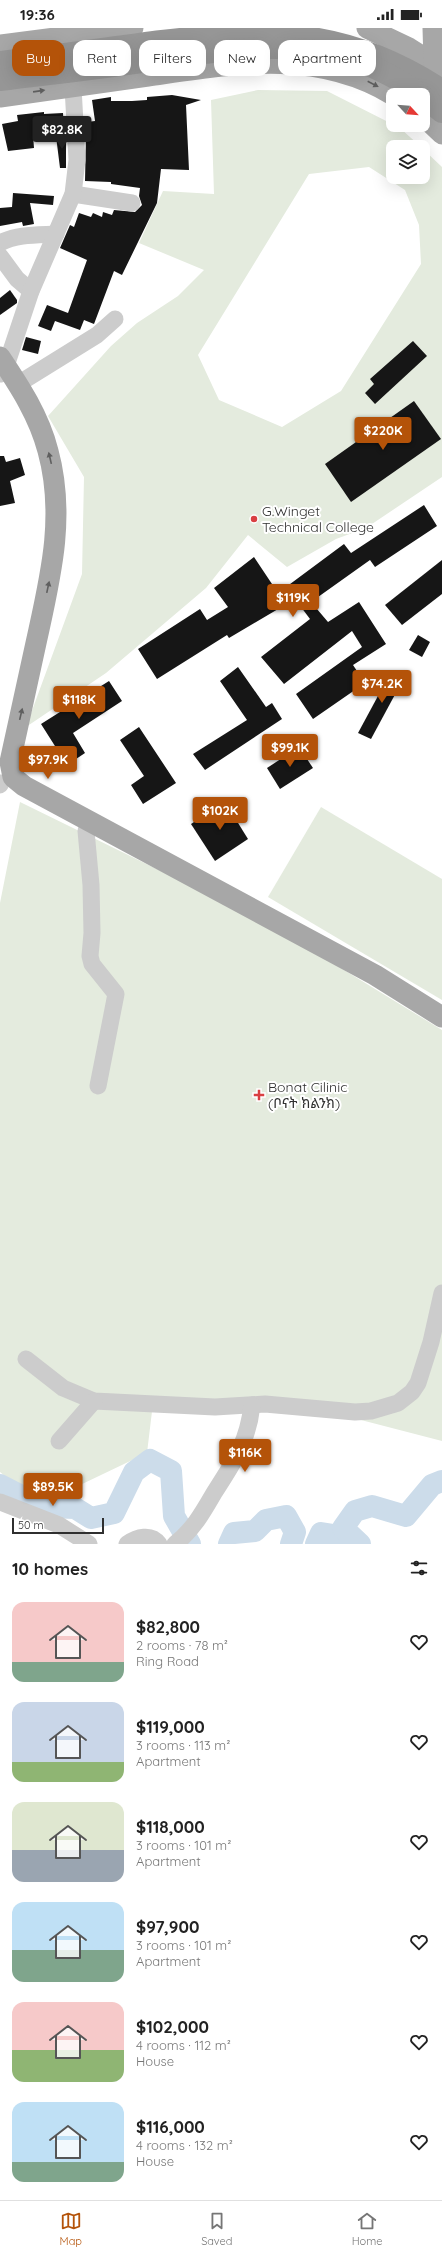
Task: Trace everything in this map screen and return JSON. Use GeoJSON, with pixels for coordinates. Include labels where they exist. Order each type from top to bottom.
{"type":"FeatureCollection","features":[{"type":"Feature","properties":{"kind":"highway"},"geometry":{"type":"LineString","coordinates":[[0,62],[245,31],[295,32],[343,39],[378,51],[413,70],[442,90]]}},
{"type":"Feature","properties":{"kind":"highway"},"geometry":{"type":"LineString","coordinates":[[0,80],[235,49],[290,48],[323,51],[356,61],[394,78],[410,88]]}},
{"type":"Feature","properties":{"kind":"highway"},"geometry":{"type":"LineString","coordinates":[[430,102],[442,112]]}},
{"type":"Feature","properties":{"kind":"main road"},"geometry":{"type":"LineString","coordinates":[[0,45],[38,35],[133,28]]}},
{"type":"Feature","properties":{"kind":"main road"},"geometry":{"type":"LineString","coordinates":[[367,28],[438,66]]}},
{"type":"Feature","properties":{"kind":"main road"},"geometry":{"type":"LineString","coordinates":[[432,28],[438,66]]}},
{"type":"Feature","properties":{"kind":"main road"},"geometry":{"type":"LineString","coordinates":[[0,97],[214,67],[283,62],[345,73],[366,81],[386,91]]}},
{"type":"Feature","properties":{"kind":"main road"},"geometry":{"type":"LineString","coordinates":[[430,123],[442,134]]}},
{"type":"Feature","properties":{"kind":"main road"},"geometry":{"type":"LineString","coordinates":[[0,746],[38,566],[43,515],[40,479],[30,441],[5,373]]}},
{"type":"Feature","properties":{"kind":"main road"},"geometry":{"type":"LineString","coordinates":[[5,373],[38,421],[48,451],[55,489],[57,519],[52,570],[10,762],[13,776],[24,786],[381,978],[442,1018]]}},
{"type":"Feature","properties":{"kind":"main road"},"geometry":{"type":"LineString","coordinates":[[0,783],[13,794],[86,832],[395,1001],[442,1032]]}},
{"type":"Feature","properties":{"kind":"street"},"geometry":{"type":"LineString","coordinates":[[5,373],[31,291],[73,194],[77,160],[73,87]]}},
{"type":"Feature","properties":{"kind":"street"},"geometry":{"type":"LineString","coordinates":[[73,194],[132,203]]}},
{"type":"Feature","properties":{"kind":"street"},"geometry":{"type":"LineString","coordinates":[[0,243],[9,238],[25,235],[56,234]]}},
{"type":"Feature","properties":{"kind":"street"},"geometry":{"type":"LineString","coordinates":[[0,256],[17,279],[31,291]]}},
{"type":"Feature","properties":{"kind":"street"},"geometry":{"type":"LineString","coordinates":[[5,373],[97,334],[115,319]]}},
{"type":"Feature","properties":{"kind":"street"},"geometry":{"type":"LineString","coordinates":[[86,832],[91,885],[92,933],[90,956],[92,964],[116,994],[98,1086]]}},
{"type":"Feature","properties":{"kind":"street"},"geometry":{"type":"LineString","coordinates":[[26,1359],[63,1388],[94,1401],[215,1407],[252,1404],[355,1412],[371,1411],[398,1403],[412,1392],[422,1373],[431,1342],[442,1293]]}},
{"type":"Feature","properties":{"kind":"street"},"geometry":{"type":"LineString","coordinates":[[59,1441],[94,1401]]}},
{"type":"Feature","properties":{"kind":"street"},"geometry":{"type":"LineString","coordinates":[[176,1543],[195,1526],[237,1458],[250,1423],[252,1404]]}},
{"type":"Feature","properties":{"kind":"street"},"geometry":{"type":"LineString","coordinates":[[0,1502],[59,1525],[89,1544]]}},
{"type":"Feature","properties":{"kind":"street"},"geometry":{"type":"LineString","coordinates":[[127,1544],[146,1537],[156,1540],[159,1544]]}},
{"type":"Feature","properties":{"kind":"shaded area"},"geometry":{"type":"Polygon","coordinates":[[[258,90],[327,91],[386,121],[386,132],[404,132],[413,140],[386,140],[386,178],[369,167],[309,174],[198,355],[219,400],[282,427],[341,391],[421,264],[419,225],[405,190],[396,184],[430,184],[430,156],[442,167],[442,477],[366,528],[336,539],[287,567],[248,535],[206,588],[106,673],[26,727],[82,574],[84,477],[48,416],[111,346],[137,323],[178,296],[204,270],[139,243],[163,191],[214,194],[211,100],[258,90]]]}},
{"type":"Feature","properties":{"kind":"shaded area"},"geometry":{"type":"Polygon","coordinates":[[[20,802],[220,900],[331,962],[442,1030],[442,1441],[334,1413],[153,1403],[147,1453],[55,1497],[11,1481],[0,1472],[0,903],[20,802]]]}},
{"type":"Feature","properties":{"kind":"shaded area"},"geometry":{"type":"Polygon","coordinates":[[[321,807],[442,879],[442,1000],[268,897],[321,807]]]}},
{"type":"Feature","properties":{"kind":"building"},"geometry":{"type":"Polygon","coordinates":[[[172,95],[201,100],[186,105],[189,170],[161,169],[157,203],[122,275],[114,271],[94,324],[84,320],[80,330],[55,321],[51,331],[38,326],[47,305],[68,313],[87,260],[60,248],[70,225],[74,227],[79,213],[91,217],[93,213],[102,217],[103,212],[112,215],[114,210],[135,212],[142,205],[139,196],[140,188],[111,184],[111,182],[85,181],[86,135],[89,135],[87,122],[95,121],[92,100],[111,97],[111,101],[132,101],[147,100],[147,97],[172,95]]]}},
{"type":"Feature","properties":{"kind":"building"},"geometry":{"type":"Polygon","coordinates":[[[44,112],[44,114],[63,113],[64,130],[33,135],[34,148],[8,151],[2,124],[18,121],[17,115],[44,112]]]}},
{"type":"Feature","properties":{"kind":"building"},"geometry":{"type":"Polygon","coordinates":[[[66,135],[66,168],[60,168],[56,136],[66,135]]]}},
{"type":"Feature","properties":{"kind":"building"},"geometry":{"type":"Polygon","coordinates":[[[13,193],[54,196],[53,205],[30,203],[34,224],[23,226],[22,222],[0,226],[0,208],[12,207],[13,193]]]}},
{"type":"Feature","properties":{"kind":"building"},"geometry":{"type":"Polygon","coordinates":[[[10,290],[17,300],[17,303],[0,315],[0,298],[10,290]]]}},
{"type":"Feature","properties":{"kind":"building"},"geometry":{"type":"Polygon","coordinates":[[[26,337],[41,341],[38,354],[22,350],[26,337]]]}},
{"type":"Feature","properties":{"kind":"building"},"geometry":{"type":"Polygon","coordinates":[[[413,341],[427,356],[375,404],[365,393],[374,384],[370,379],[413,341]]]}},
{"type":"Feature","properties":{"kind":"building"},"geometry":{"type":"Polygon","coordinates":[[[414,401],[441,439],[351,502],[325,464],[414,401]]]}},
{"type":"Feature","properties":{"kind":"building"},"geometry":{"type":"Polygon","coordinates":[[[0,456],[4,456],[6,462],[20,458],[25,475],[10,481],[15,503],[0,506],[0,456]]]}},
{"type":"Feature","properties":{"kind":"building"},"geometry":{"type":"Polygon","coordinates":[[[424,505],[437,526],[375,567],[370,560],[311,602],[328,622],[359,602],[386,644],[353,665],[365,683],[313,719],[296,694],[362,647],[352,631],[284,684],[261,657],[310,619],[295,599],[229,638],[227,635],[157,679],[138,649],[200,609],[207,620],[228,607],[214,588],[254,557],[278,593],[344,544],[351,553],[424,505]]]}},
{"type":"Feature","properties":{"kind":"building"},"geometry":{"type":"Polygon","coordinates":[[[442,560],[442,594],[402,625],[385,605],[442,560]]]}},
{"type":"Feature","properties":{"kind":"building"},"geometry":{"type":"Polygon","coordinates":[[[418,635],[430,642],[422,657],[409,650],[418,635]]]}},
{"type":"Feature","properties":{"kind":"building"},"geometry":{"type":"Polygon","coordinates":[[[238,667],[266,707],[272,703],[282,719],[205,770],[193,754],[247,720],[220,681],[238,667]]]}},
{"type":"Feature","properties":{"kind":"building"},"geometry":{"type":"Polygon","coordinates":[[[392,670],[405,676],[371,739],[358,733],[392,670]]]}},
{"type":"Feature","properties":{"kind":"building"},"geometry":{"type":"Polygon","coordinates":[[[109,681],[122,701],[73,733],[85,753],[67,765],[41,724],[109,681]]]}},
{"type":"Feature","properties":{"kind":"building"},"geometry":{"type":"Polygon","coordinates":[[[139,727],[176,783],[143,804],[131,785],[144,776],[120,740],[139,727]]]}},
{"type":"Feature","properties":{"kind":"building"},"geometry":{"type":"Polygon","coordinates":[[[299,747],[313,768],[280,789],[267,768],[299,747]]]}},
{"type":"Feature","properties":{"kind":"building"},"geometry":{"type":"Polygon","coordinates":[[[225,802],[248,839],[215,861],[191,824],[225,802]]]}},
{"type":"Feature","properties":{"kind":"waterway"},"geometry":{"type":"LineString","coordinates":[[0,1485],[37,1504],[49,1507],[75,1508],[91,1518],[114,1513],[134,1472],[150,1460],[171,1471],[174,1516],[190,1544]]}},
{"type":"Feature","properties":{"kind":"waterway"},"geometry":{"type":"LineString","coordinates":[[360,1544],[343,1528],[355,1511],[372,1506],[406,1516],[432,1485],[442,1481]]}},
{"type":"Feature","properties":{"kind":"waterway"},"geometry":{"type":"LineString","coordinates":[[229,1544],[234,1533],[255,1531],[266,1520],[286,1516],[295,1532],[291,1544]]}},
{"type":"Feature","properties":{"kind":"waterway"},"geometry":{"type":"LineString","coordinates":[[316,1544],[321,1533],[340,1536],[343,1544]]}},
{"type":"Feature","properties":{"kind":"place","name":"G.Winget Technical College"},"geometry":{"type":"Point","coordinates":[254,519]}},
{"type":"Feature","properties":{"kind":"place","name":"Bonat Cilinic (ቦናት ክልንክ)"},"geometry":{"type":"Point","coordinates":[259,1095]}}]}
